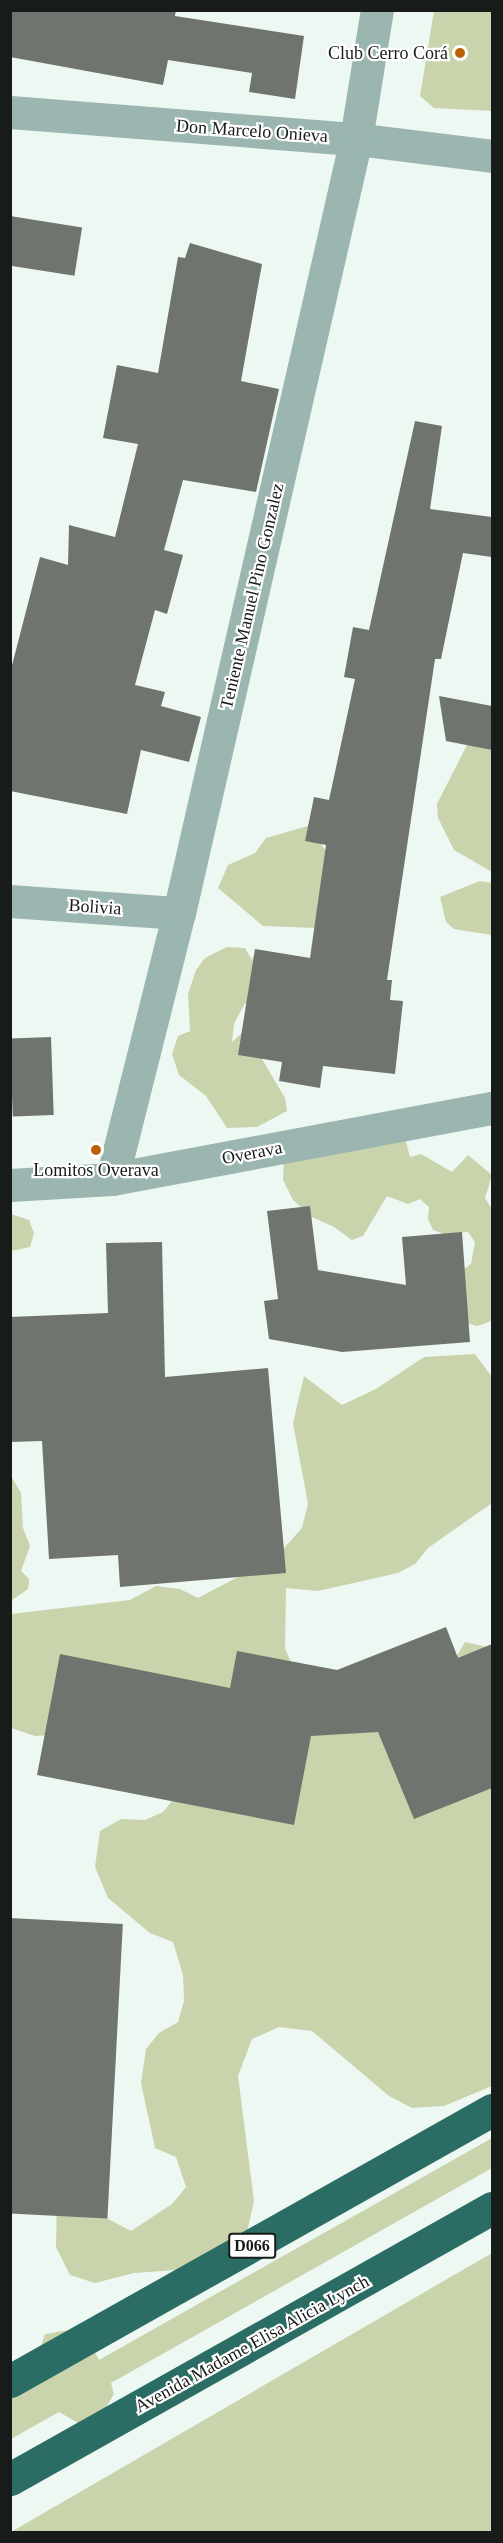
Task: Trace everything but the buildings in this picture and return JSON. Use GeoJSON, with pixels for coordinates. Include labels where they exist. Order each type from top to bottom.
{"type":"FeatureCollection","features":[{"type":"Feature","properties":{"kind":"highway","name":"D066"},"geometry":{"type":"LineString","coordinates":[[10,2381],[492,2110]]}},
{"type":"Feature","properties":{"kind":"highway","name":"Avenida Madame Elisa Alicia Lynch"},"geometry":{"type":"LineString","coordinates":[[10,2479],[492,2208]]}},
{"type":"Feature","properties":{"kind":"street","name":"Teniente Manuel Pino Gonzalez"},"geometry":{"type":"LineString","coordinates":[[112,1179],[179,913],[356,139],[377,10]]}},
{"type":"Feature","properties":{"kind":"street","name":"Don Marcelo Onieva"},"geometry":{"type":"LineString","coordinates":[[10,112],[356,139],[492,156]]}},
{"type":"Feature","properties":{"kind":"street","name":"Bolivia"},"geometry":{"type":"LineString","coordinates":[[10,901],[179,913]]}},
{"type":"Feature","properties":{"kind":"street","name":"Overava"},"geometry":{"type":"LineString","coordinates":[[10,1185],[112,1179],[492,1108]]}},
{"type":"Feature","properties":{"kind":"green space","name":"Club Cerro Corá"},"geometry":{"type":"Polygon","coordinates":[[[434,11],[492,11],[492,111],[434,108],[420,96],[434,11]]]}},
{"type":"Feature","properties":{"kind":"green space"},"geometry":{"type":"Polygon","coordinates":[[[492,733],[492,872],[454,850],[438,818],[437,804],[471,737],[492,733]]]}},
{"type":"Feature","properties":{"kind":"green space"},"geometry":{"type":"Polygon","coordinates":[[[308,826],[346,879],[315,928],[263,926],[218,888],[228,865],[255,853],[266,838],[308,826]]]}},
{"type":"Feature","properties":{"kind":"green space"},"geometry":{"type":"Polygon","coordinates":[[[480,881],[492,883],[492,935],[454,929],[446,922],[440,897],[480,881]]]}},
{"type":"Feature","properties":{"kind":"green space"},"geometry":{"type":"Polygon","coordinates":[[[227,947],[245,948],[252,960],[254,955],[259,992],[244,1005],[234,1024],[232,1042],[242,1033],[262,1059],[285,1098],[287,1111],[257,1127],[227,1128],[206,1096],[179,1075],[172,1054],[178,1036],[190,1031],[188,994],[196,970],[205,958],[227,947]]]}},
{"type":"Feature","properties":{"kind":"green space"},"geometry":{"type":"Polygon","coordinates":[[[328,1122],[404,1134],[410,1157],[421,1154],[452,1172],[468,1155],[492,1175],[485,1198],[492,1209],[492,1319],[489,1322],[477,1326],[466,1323],[460,1272],[471,1264],[475,1242],[468,1232],[444,1234],[433,1230],[428,1219],[429,1207],[420,1199],[408,1204],[387,1196],[363,1236],[352,1240],[334,1227],[312,1217],[293,1200],[283,1180],[284,1156],[305,1128],[328,1122]]]}},
{"type":"Feature","properties":{"kind":"green space"},"geometry":{"type":"Polygon","coordinates":[[[11,1214],[29,1220],[34,1233],[30,1247],[11,1251],[11,1214]]]}},
{"type":"Feature","properties":{"kind":"green space"},"geometry":{"type":"Polygon","coordinates":[[[475,1354],[492,1377],[492,1503],[428,1548],[415,1564],[398,1573],[318,1591],[286,1588],[285,1648],[310,1708],[449,1669],[465,1642],[492,1648],[492,2086],[444,2106],[412,2108],[389,2096],[312,2031],[279,2027],[252,2039],[238,2076],[254,2201],[247,2232],[177,2270],[134,2273],[95,2283],[70,2275],[56,2247],[57,2192],[131,2231],[172,2204],[186,2187],[176,2157],[155,2148],[141,2083],[146,2049],[159,2033],[178,2022],[184,2001],[183,1975],[173,1942],[150,1933],[108,1898],[95,1867],[100,1831],[121,1819],[145,1820],[163,1812],[181,1790],[67,1734],[35,1736],[11,1728],[11,1614],[130,1600],[156,1586],[180,1589],[198,1598],[276,1557],[302,1528],[308,1504],[293,1423],[304,1376],[342,1405],[376,1389],[424,1357],[475,1354]]]}},
{"type":"Feature","properties":{"kind":"green space"},"geometry":{"type":"Polygon","coordinates":[[[11,1476],[21,1493],[23,1528],[30,1546],[21,1571],[29,1579],[28,1589],[12,1600],[11,1476]]]}},
{"type":"Feature","properties":{"kind":"green space"},"geometry":{"type":"Polygon","coordinates":[[[492,2138],[492,2168],[111,2383],[114,2394],[101,2416],[80,2424],[59,2412],[11,2439],[11,2364],[38,2355],[45,2334],[69,2330],[90,2343],[99,2360],[492,2138]]]}},
{"type":"Feature","properties":{"kind":"green space"},"geometry":{"type":"Polygon","coordinates":[[[492,2253],[492,2532],[11,2532],[492,2253]]]}},
{"type":"Feature","properties":{"kind":"place","name":"Club Cerro Corá"},"geometry":{"type":"Point","coordinates":[460,53]}},
{"type":"Feature","properties":{"kind":"place","name":"Lomitos Overava"},"geometry":{"type":"Point","coordinates":[96,1150]}}]}
